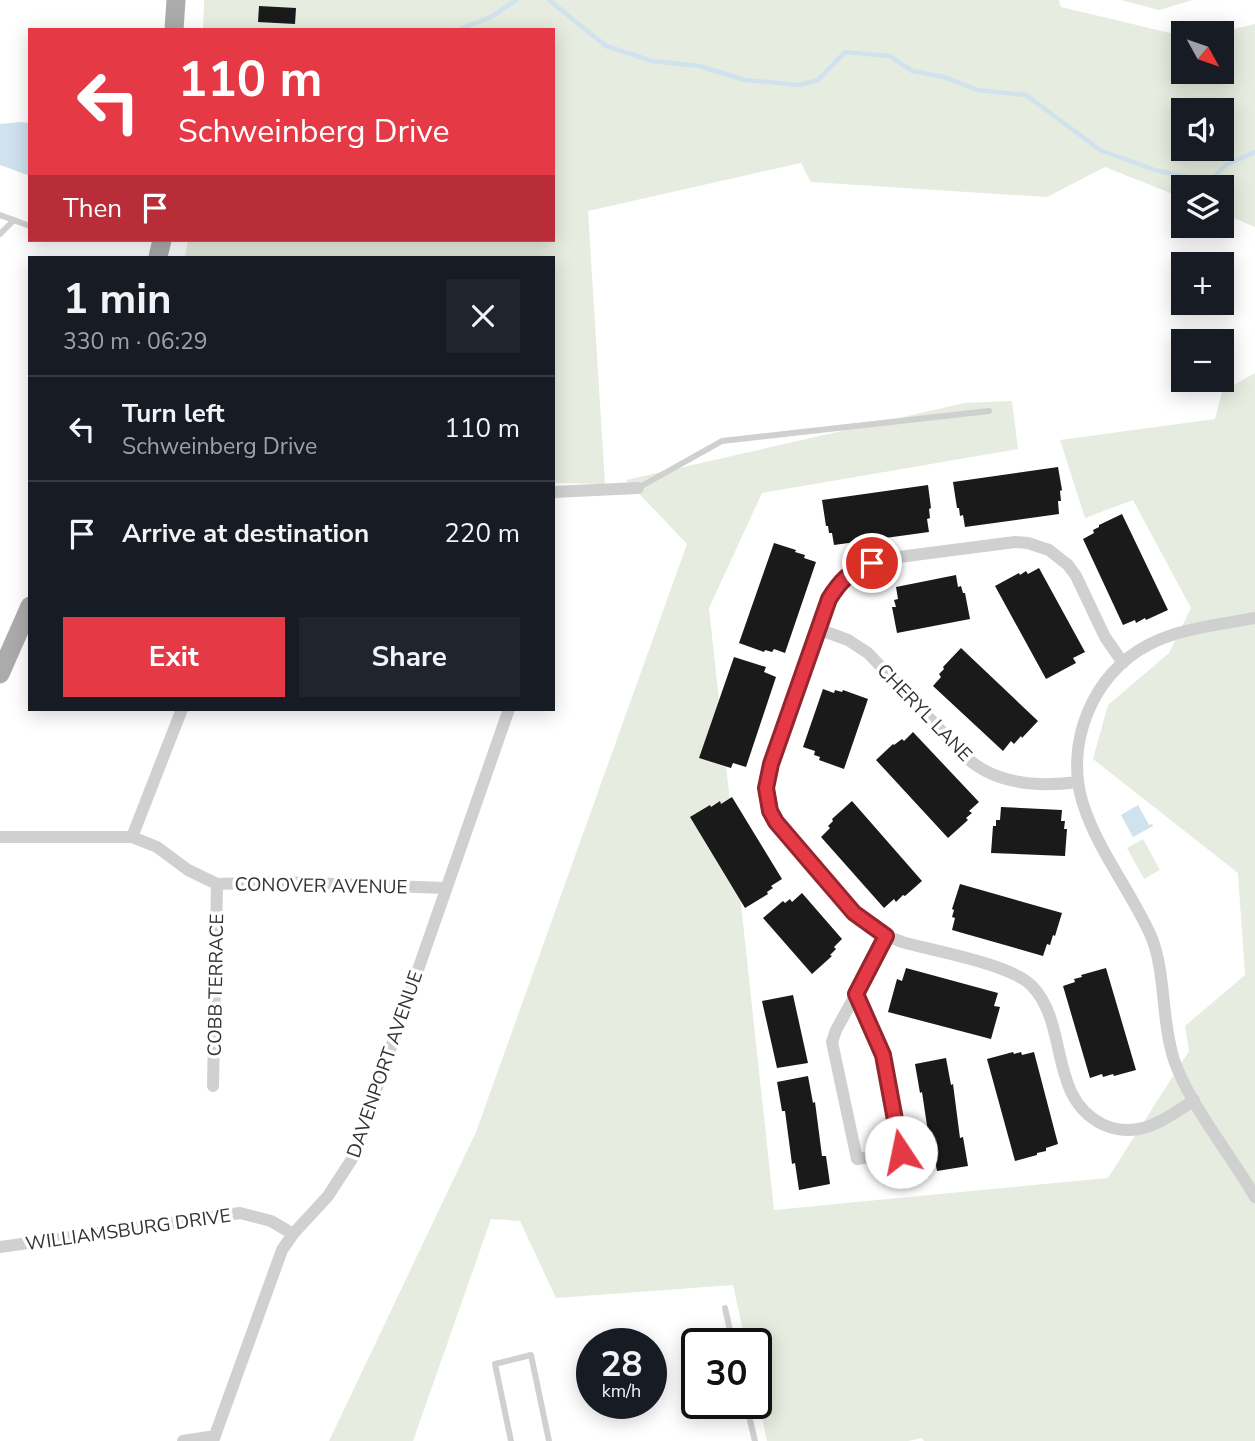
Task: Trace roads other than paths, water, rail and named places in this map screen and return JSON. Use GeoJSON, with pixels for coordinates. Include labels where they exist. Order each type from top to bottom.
{"type":"FeatureCollection","features":[{"type":"Feature","properties":{"kind":"main road"},"geometry":{"type":"LineString","coordinates":[[174,28],[176,0]]}},
{"type":"Feature","properties":{"kind":"main road"},"geometry":{"type":"LineString","coordinates":[[0,674],[28,611]]}},
{"type":"Feature","properties":{"kind":"street"},"geometry":{"type":"LineString","coordinates":[[555,492],[638,488]]}},
{"type":"Feature","properties":{"kind":"street"},"geometry":{"type":"LineString","coordinates":[[1123,663],[1105,637],[1076,576],[1068,565],[1049,550],[1015,542],[891,558],[862,566],[844,578],[829,599],[767,777],[767,800],[770,811],[784,834],[865,923],[886,936],[1006,970],[1026,980],[1041,997],[1047,1009],[1069,1088],[1075,1100],[1093,1120],[1133,1131],[1152,1126],[1194,1100]]}},
{"type":"Feature","properties":{"kind":"street"},"geometry":{"type":"LineString","coordinates":[[1255,618],[1164,638],[1146,646],[1123,663],[1102,686],[1084,720],[1078,748],[1078,782],[1089,820],[1152,938],[1159,968],[1164,1013],[1179,1073],[1255,1197]]}},
{"type":"Feature","properties":{"kind":"street","name":"CHERYL LANE"},"geometry":{"type":"LineString","coordinates":[[818,629],[848,640],[869,653],[968,759],[986,773],[1042,786],[1078,782]]}},
{"type":"Feature","properties":{"kind":"street"},"geometry":{"type":"LineString","coordinates":[[132,837],[181,711]]}},
{"type":"Feature","properties":{"kind":"street","name":"DAVENPORT AVENUE"},"geometry":{"type":"LineString","coordinates":[[214,1439],[275,1267],[293,1234],[328,1196],[352,1159],[444,888],[508,711]]}},
{"type":"Feature","properties":{"kind":"street","name":"CONOVER AVENUE"},"geometry":{"type":"LineString","coordinates":[[0,837],[132,837],[157,846],[195,874],[217,884],[283,882],[444,888]]}},
{"type":"Feature","properties":{"kind":"street","name":"COBB TERRACE"},"geometry":{"type":"LineString","coordinates":[[213,1086],[217,884]]}},
{"type":"Feature","properties":{"kind":"street"},"geometry":{"type":"LineString","coordinates":[[856,994],[883,1055],[901,1152],[857,1158],[832,1042],[836,1030],[886,936]]}},
{"type":"Feature","properties":{"kind":"street","name":"WILLIAMSBURG DRIVE"},"geometry":{"type":"LineString","coordinates":[[0,1247],[240,1213],[271,1221],[293,1234]]}},
{"type":"Feature","properties":{"kind":"street"},"geometry":{"type":"LineString","coordinates":[[183,1441],[214,1439]]}},
{"type":"Feature","properties":{"kind":"lane"},"geometry":{"type":"LineString","coordinates":[[0,215],[28,225]]}},
{"type":"Feature","properties":{"kind":"lane"},"geometry":{"type":"LineString","coordinates":[[0,234],[14,220]]}},
{"type":"Feature","properties":{"kind":"lane"},"geometry":{"type":"LineString","coordinates":[[638,488],[722,441],[989,411]]}},
{"type":"Feature","properties":{"kind":"lane"},"geometry":{"type":"LineString","coordinates":[[725,1308],[729,1328]]}},
{"type":"Feature","properties":{"kind":"lane"},"geometry":{"type":"LineString","coordinates":[[511,1441],[495,1364],[531,1355],[549,1441]]}},
{"type":"Feature","properties":{"kind":"lane"},"geometry":{"type":"LineString","coordinates":[[750,1419],[755,1441]]}},
{"type":"Feature","properties":{"kind":"water"},"geometry":{"type":"Polygon","coordinates":[[[28,123],[28,175],[0,165],[0,124],[28,123]]]}},
{"type":"Feature","properties":{"kind":"water"},"geometry":{"type":"Polygon","coordinates":[[[1138,805],[1149,825],[1153,826],[1133,837],[1121,815],[1138,805]]]}},
{"type":"Feature","properties":{"kind":"waterway"},"geometry":{"type":"LineString","coordinates":[[463,28],[491,17],[516,0]]}},
{"type":"Feature","properties":{"kind":"waterway"},"geometry":{"type":"LineString","coordinates":[[549,0],[606,46],[652,61],[699,66],[745,80],[799,85],[818,80],[845,52],[890,56],[912,71],[944,77],[978,90],[1026,95],[1100,150],[1155,170],[1188,177],[1213,178],[1226,165],[1255,152]]}}]}
